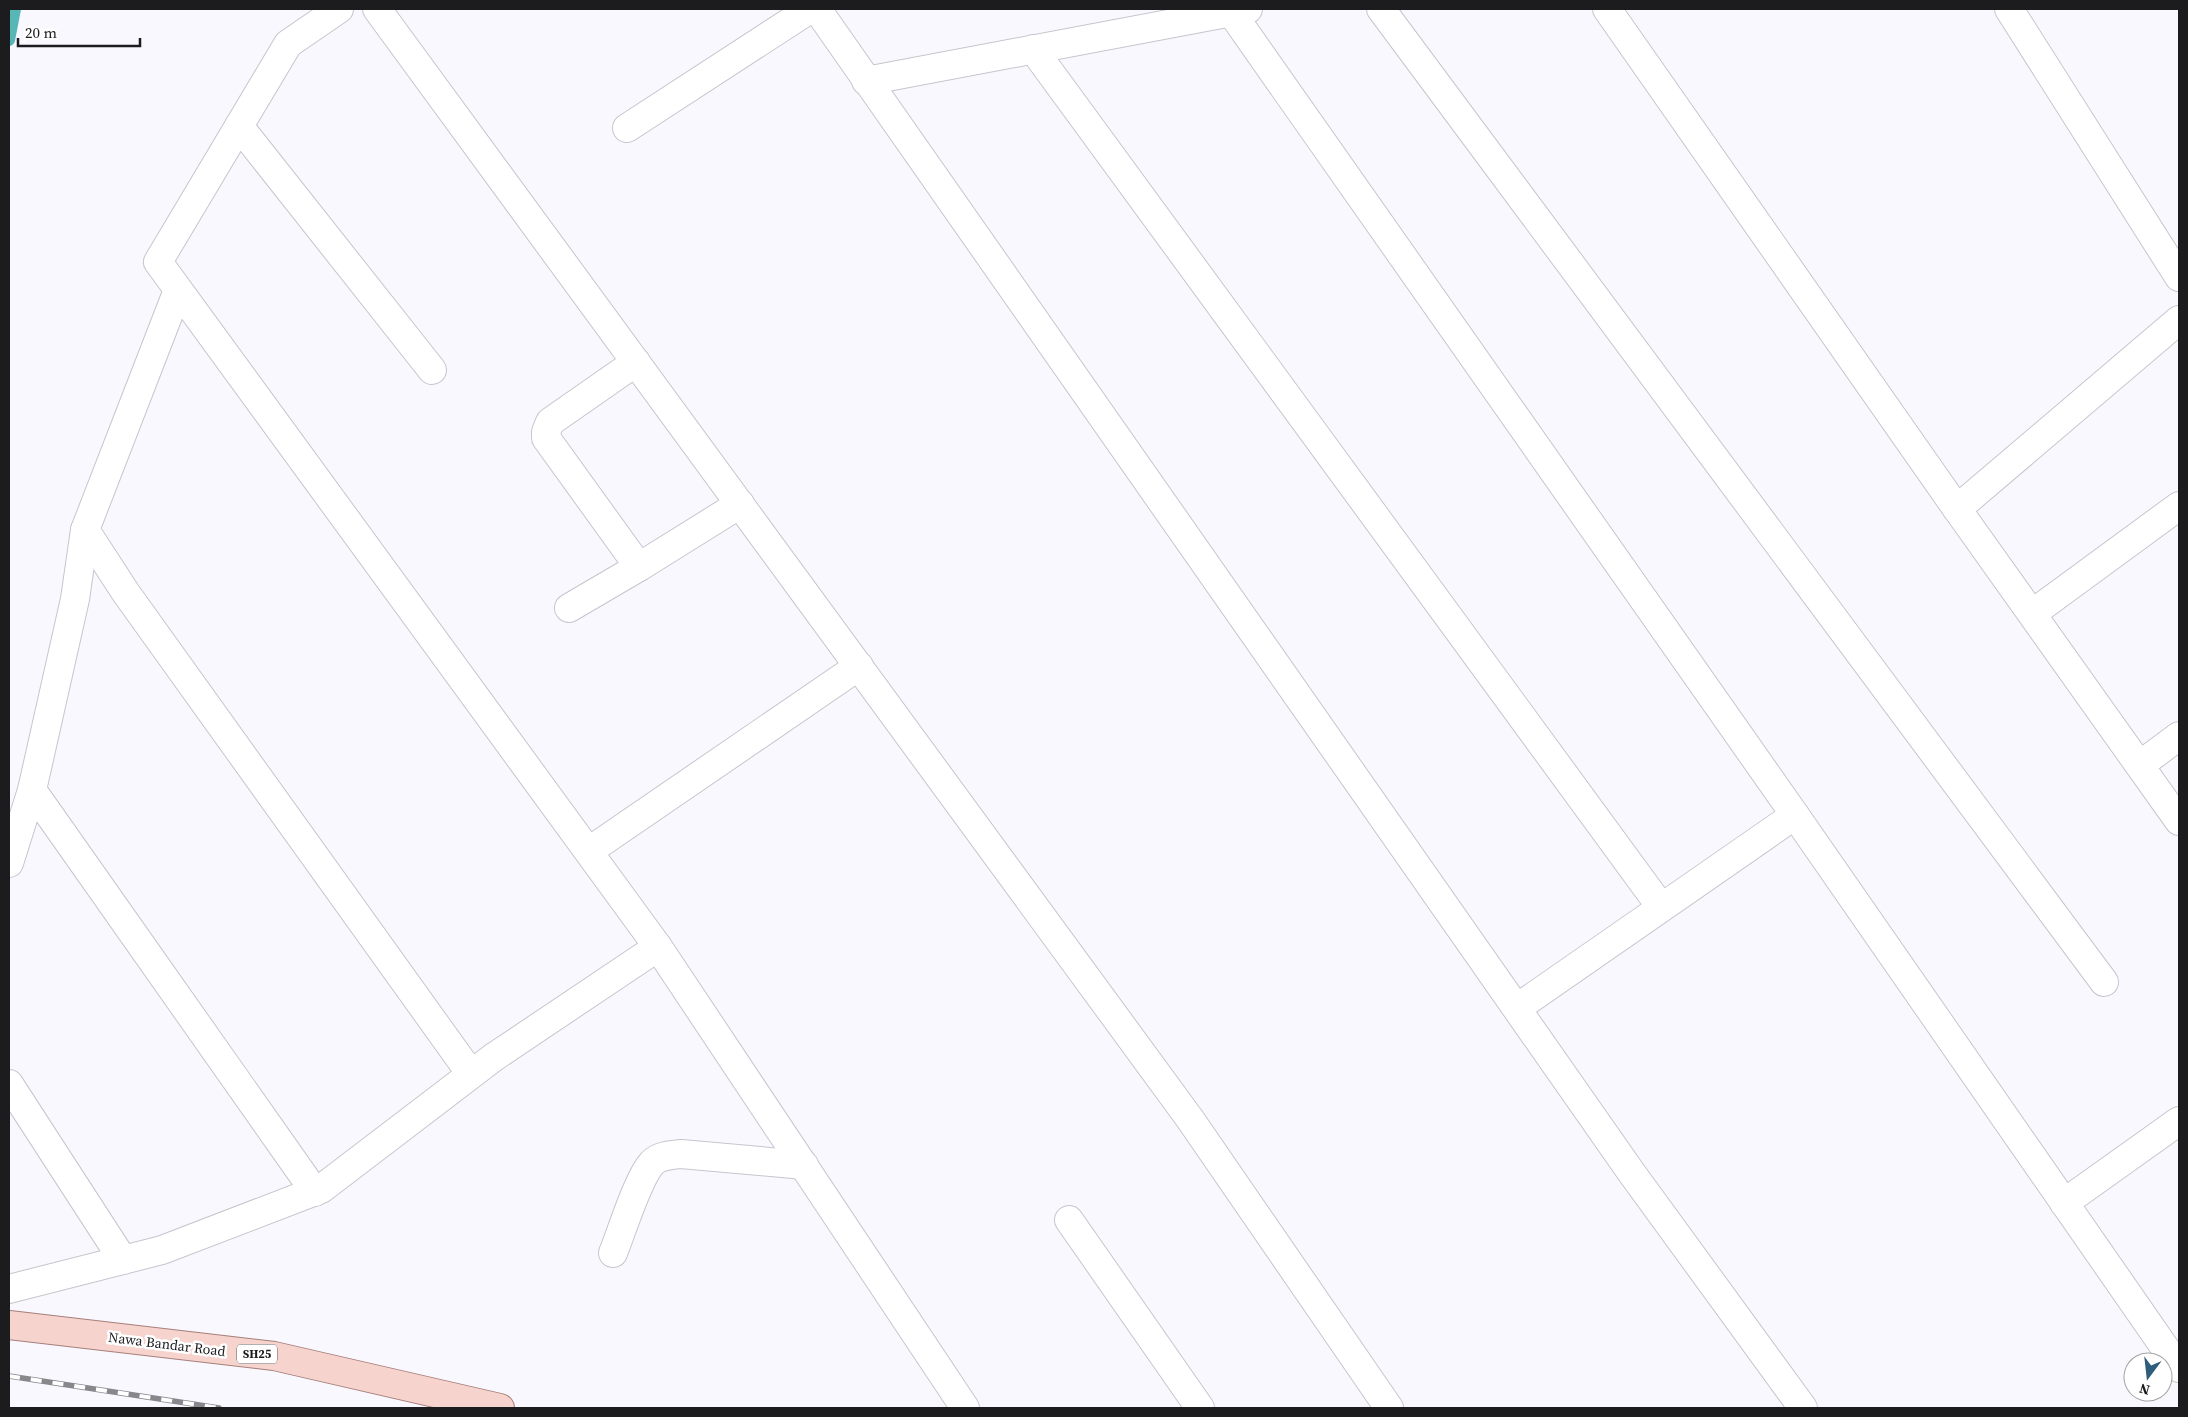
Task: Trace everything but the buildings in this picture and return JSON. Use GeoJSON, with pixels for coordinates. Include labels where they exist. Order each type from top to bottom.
{"type":"FeatureCollection","features":[{"type":"Feature","properties":{"kind":"main road","name":"Nawa Bandar Road"},"geometry":{"type":"LineString","coordinates":[[9,1326],[274,1356],[500,1408]]}},
{"type":"Feature","properties":{"kind":"street"},"geometry":{"type":"LineString","coordinates":[[338,9],[288,44],[158,262],[658,947],[965,1408]]}},
{"type":"Feature","properties":{"kind":"street"},"geometry":{"type":"LineString","coordinates":[[376,9],[1190,1119],[1389,1408]]}},
{"type":"Feature","properties":{"kind":"street"},"geometry":{"type":"LineString","coordinates":[[627,128],[810,9]]}},
{"type":"Feature","properties":{"kind":"street"},"geometry":{"type":"LineString","coordinates":[[817,9],[1637,1180],[1803,1408]]}},
{"type":"Feature","properties":{"kind":"street"},"geometry":{"type":"LineString","coordinates":[[1381,9],[2104,982]]}},
{"type":"Feature","properties":{"kind":"street"},"geometry":{"type":"LineString","coordinates":[[1607,9],[1957,509],[2033,613],[2179,821]]}},
{"type":"Feature","properties":{"kind":"street"},"geometry":{"type":"LineString","coordinates":[[2009,9],[2179,277]]}},
{"type":"Feature","properties":{"kind":"street"},"geometry":{"type":"LineString","coordinates":[[866,81],[1226,11],[1794,815],[2179,1368]]}},
{"type":"Feature","properties":{"kind":"street"},"geometry":{"type":"LineString","coordinates":[[1033,49],[1661,907]]}},
{"type":"Feature","properties":{"kind":"street"},"geometry":{"type":"LineString","coordinates":[[239,126],[432,370]]}},
{"type":"Feature","properties":{"kind":"street"},"geometry":{"type":"LineString","coordinates":[[9,863],[32,790],[75,599],[85,530],[178,290]]}},
{"type":"Feature","properties":{"kind":"street"},"geometry":{"type":"LineString","coordinates":[[1957,509],[2179,320]]}},
{"type":"Feature","properties":{"kind":"street"},"geometry":{"type":"LineString","coordinates":[[636,362],[550,422],[546,438],[639,567]]}},
{"type":"Feature","properties":{"kind":"street"},"geometry":{"type":"LineString","coordinates":[[569,608],[740,504]]}},
{"type":"Feature","properties":{"kind":"street"},"geometry":{"type":"LineString","coordinates":[[2033,613],[2179,506]]}},
{"type":"Feature","properties":{"kind":"street"},"geometry":{"type":"LineString","coordinates":[[85,530],[126,593],[471,1074]]}},
{"type":"Feature","properties":{"kind":"street"},"geometry":{"type":"LineString","coordinates":[[589,851],[859,666]]}},
{"type":"Feature","properties":{"kind":"street"},"geometry":{"type":"LineString","coordinates":[[2140,765],[2179,736]]}},
{"type":"Feature","properties":{"kind":"street"},"geometry":{"type":"LineString","coordinates":[[32,790],[315,1192]]}},
{"type":"Feature","properties":{"kind":"street"},"geometry":{"type":"LineString","coordinates":[[1517,1008],[1794,815]]}},
{"type":"Feature","properties":{"kind":"street"},"geometry":{"type":"LineString","coordinates":[[9,1289],[162,1250],[315,1192],[494,1057],[658,947]]}},
{"type":"Feature","properties":{"kind":"street"},"geometry":{"type":"LineString","coordinates":[[9,1084],[123,1260]]}},
{"type":"Feature","properties":{"kind":"street"},"geometry":{"type":"LineString","coordinates":[[2064,1204],[2179,1121]]}},
{"type":"Feature","properties":{"kind":"street"},"geometry":{"type":"LineString","coordinates":[[613,1253],[645,1173],[653,1162],[664,1156],[682,1154],[804,1166]]}},
{"type":"Feature","properties":{"kind":"street"},"geometry":{"type":"LineString","coordinates":[[1069,1220],[1200,1408]]}},
{"type":"Feature","properties":{"kind":"waterway"},"geometry":{"type":"LineString","coordinates":[[9,40],[15,9]]}},
{"type":"Feature","properties":{"kind":"railway"},"geometry":{"type":"LineString","coordinates":[[9,1376],[219,1408]]}}]}
